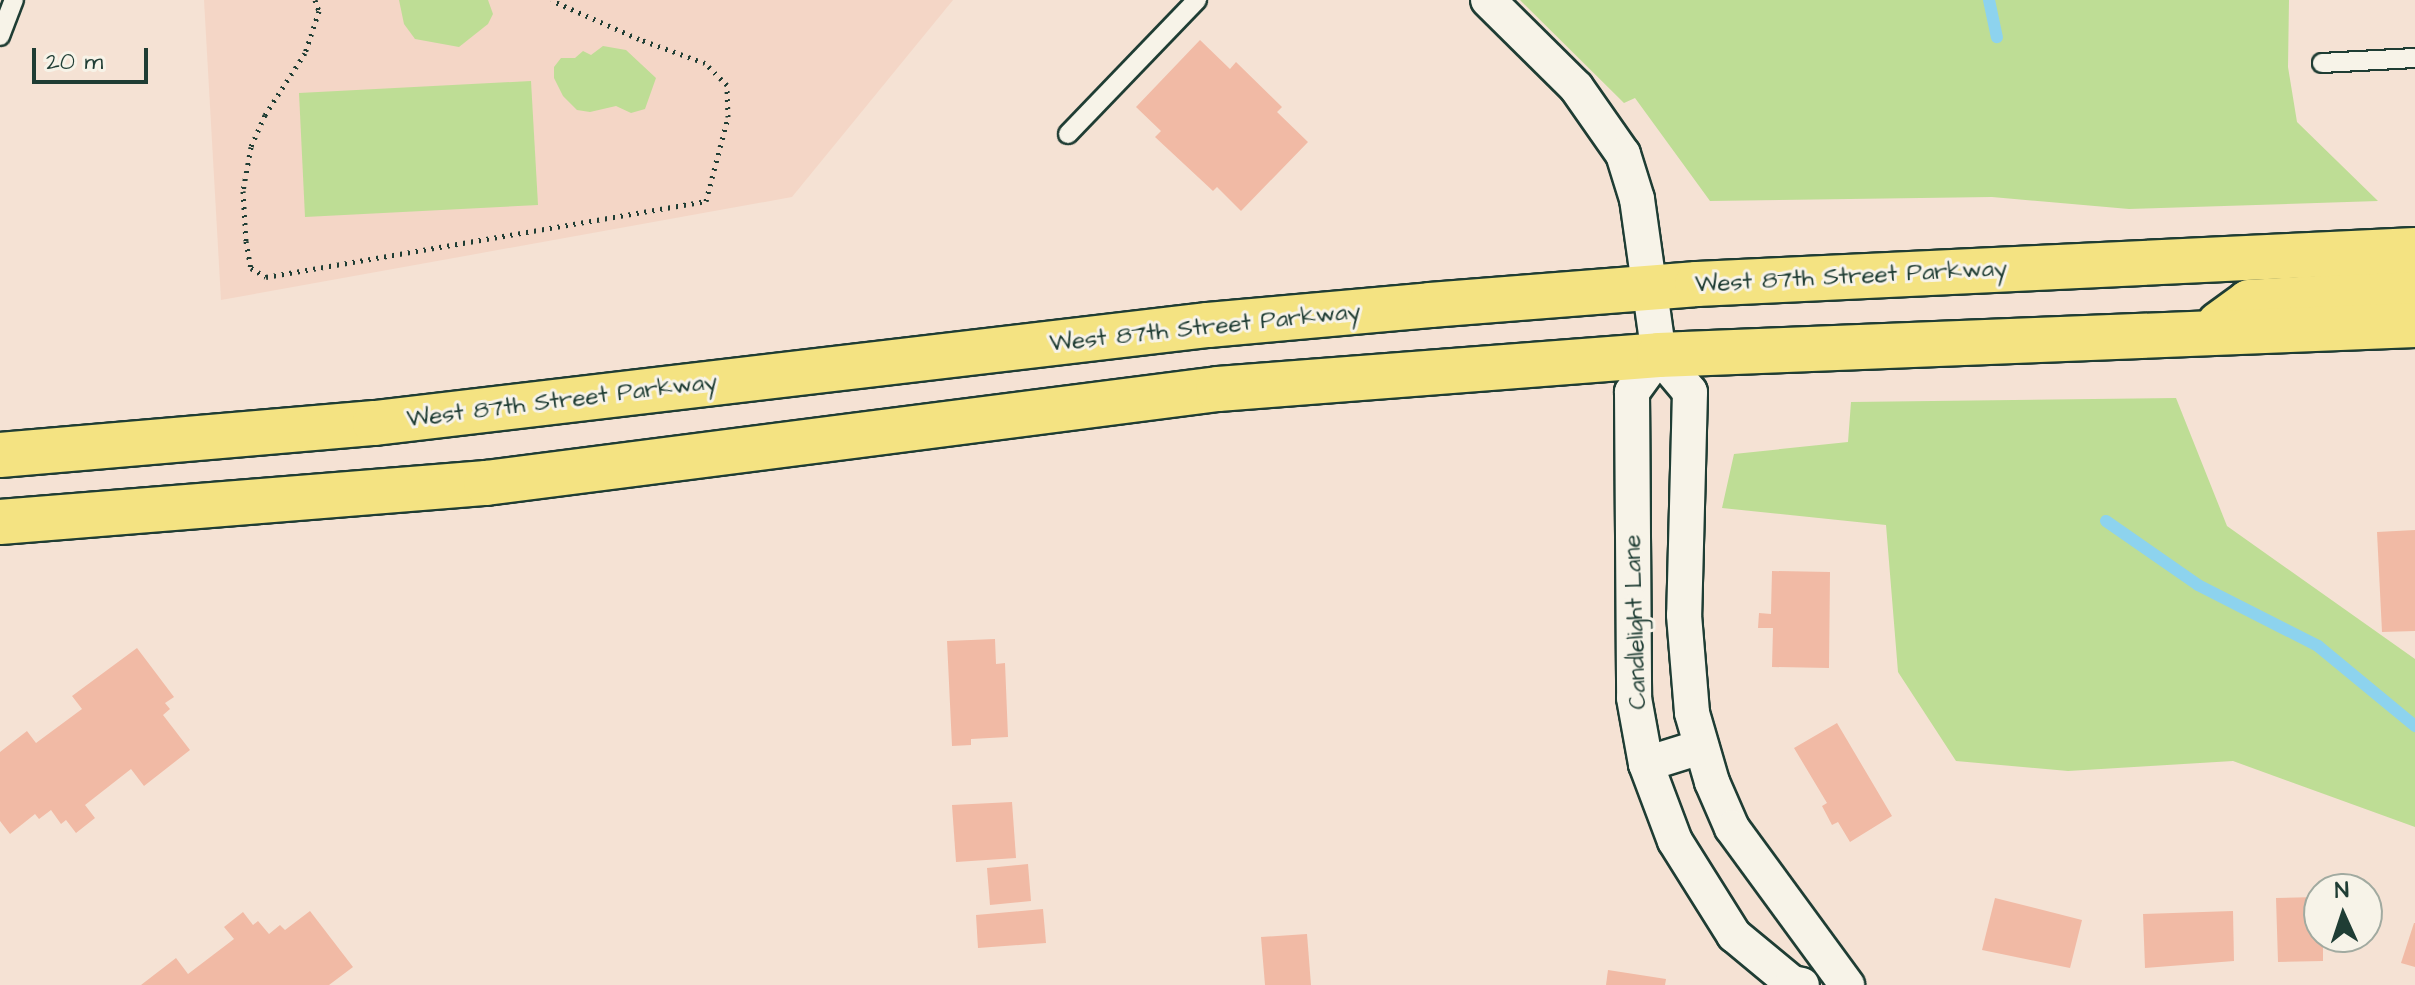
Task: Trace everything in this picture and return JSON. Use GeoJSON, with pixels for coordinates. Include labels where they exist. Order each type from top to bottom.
{"type":"FeatureCollection","features":[{"type":"Feature","properties":{"kind":"main road","name":"West 87th Street Parkway"},"geometry":{"type":"LineString","coordinates":[[0,455],[375,423],[1208,325],[1648,288],[2415,250]]}},
{"type":"Feature","properties":{"kind":"main road"},"geometry":{"type":"LineString","coordinates":[[2207,333],[2249,302],[2415,292]]}},
{"type":"Feature","properties":{"kind":"main road"},"geometry":{"type":"LineString","coordinates":[[0,522],[486,483],[1218,389],[1659,355],[2415,325]]}},
{"type":"Feature","properties":{"kind":"street"},"geometry":{"type":"LineString","coordinates":[[1488,0],[1576,87],[1623,154],[1637,199],[1659,355]]}},
{"type":"Feature","properties":{"kind":"street","name":"Candlelight Lane"},"geometry":{"type":"LineString","coordinates":[[1795,984],[1734,935],[1675,841],[1646,764],[1634,698],[1632,392],[1659,355],[1690,392],[1684,615],[1692,713],[1701,747],[1732,828],[1847,985]]}},
{"type":"Feature","properties":{"kind":"street"},"geometry":{"type":"LineString","coordinates":[[1646,764],[1701,747]]}},
{"type":"Feature","properties":{"kind":"street"},"geometry":{"type":"LineString","coordinates":[[1795,984],[1815,938]]}},
{"type":"Feature","properties":{"kind":"lane"},"geometry":{"type":"LineString","coordinates":[[0,36],[14,0]]}},
{"type":"Feature","properties":{"kind":"lane"},"geometry":{"type":"LineString","coordinates":[[1068,134],[1197,0]]}},
{"type":"Feature","properties":{"kind":"lane"},"geometry":{"type":"LineString","coordinates":[[2322,63],[2415,58]]}},
{"type":"Feature","properties":{"kind":"path"},"geometry":{"type":"LineString","coordinates":[[315,0],[319,11],[305,53],[265,115],[248,162],[243,191],[246,241],[251,268],[266,277],[706,201],[728,117],[727,85],[705,63],[551,0]]}},
{"type":"Feature","properties":{"kind":"shaded area"},"geometry":{"type":"Polygon","coordinates":[[[204,0],[953,0],[792,197],[221,300],[204,0]]]}},
{"type":"Feature","properties":{"kind":"green space"},"geometry":{"type":"Polygon","coordinates":[[[399,0],[488,0],[493,14],[488,24],[459,47],[415,39],[404,24],[399,0]]]}},
{"type":"Feature","properties":{"kind":"green space"},"geometry":{"type":"Polygon","coordinates":[[[1520,0],[2289,0],[2288,67],[2297,122],[2378,201],[2129,209],[1992,197],[1710,201],[1635,98],[1624,103],[1520,0]]]}},
{"type":"Feature","properties":{"kind":"green space"},"geometry":{"type":"Polygon","coordinates":[[[603,46],[626,50],[656,78],[645,109],[631,113],[616,106],[590,112],[577,110],[563,96],[554,78],[554,67],[561,58],[575,58],[583,51],[591,55],[603,46]]]}},
{"type":"Feature","properties":{"kind":"green space"},"geometry":{"type":"Polygon","coordinates":[[[531,81],[538,205],[305,217],[299,93],[531,81]]]}},
{"type":"Feature","properties":{"kind":"green space"},"geometry":{"type":"Polygon","coordinates":[[[2176,398],[2227,526],[2415,659],[2415,827],[2233,761],[2068,771],[1956,761],[1898,672],[1886,525],[1722,508],[1734,454],[1848,442],[1851,402],[2176,398]]]}},
{"type":"Feature","properties":{"kind":"building"},"geometry":{"type":"Polygon","coordinates":[[[1200,40],[1230,69],[1236,62],[1282,107],[1277,112],[1308,142],[1241,211],[1217,187],[1213,191],[1155,137],[1161,131],[1136,107],[1200,40]]]}},
{"type":"Feature","properties":{"kind":"building"},"geometry":{"type":"Polygon","coordinates":[[[2415,530],[2415,631],[2382,632],[2377,532],[2415,530]]]}},
{"type":"Feature","properties":{"kind":"building"},"geometry":{"type":"Polygon","coordinates":[[[1772,571],[1830,572],[1829,668],[1772,667],[1773,628],[1758,628],[1759,613],[1771,614],[1772,571]]]}},
{"type":"Feature","properties":{"kind":"building"},"geometry":{"type":"Polygon","coordinates":[[[995,639],[996,664],[1005,663],[1008,737],[971,739],[971,745],[952,746],[947,641],[995,639]]]}},
{"type":"Feature","properties":{"kind":"building"},"geometry":{"type":"Polygon","coordinates":[[[137,648],[174,697],[165,703],[170,709],[163,715],[190,750],[144,786],[131,769],[85,805],[95,818],[76,833],[66,820],[61,824],[51,810],[39,819],[35,814],[10,834],[0,821],[0,752],[27,731],[36,743],[82,709],[72,696],[137,648]]]}},
{"type":"Feature","properties":{"kind":"building"},"geometry":{"type":"Polygon","coordinates":[[[1837,723],[1892,816],[1850,842],[1838,822],[1832,825],[1822,806],[1827,803],[1794,748],[1837,723]]]}},
{"type":"Feature","properties":{"kind":"building"},"geometry":{"type":"Polygon","coordinates":[[[1012,802],[1016,858],[956,862],[952,805],[1012,802]]]}},
{"type":"Feature","properties":{"kind":"building"},"geometry":{"type":"Polygon","coordinates":[[[1028,864],[1031,901],[990,905],[987,868],[1028,864]]]}},
{"type":"Feature","properties":{"kind":"building"},"geometry":{"type":"Polygon","coordinates":[[[2303,897],[2303,953],[2323,953],[2323,961],[2278,962],[2276,898],[2303,897]]]}},
{"type":"Feature","properties":{"kind":"building"},"geometry":{"type":"Polygon","coordinates":[[[1995,898],[2082,920],[2070,968],[1982,950],[1995,898]]]}},
{"type":"Feature","properties":{"kind":"building"},"geometry":{"type":"Polygon","coordinates":[[[1043,909],[1046,943],[978,948],[976,915],[1043,909]]]}},
{"type":"Feature","properties":{"kind":"building"},"geometry":{"type":"Polygon","coordinates":[[[310,911],[353,967],[329,985],[141,985],[176,958],[188,974],[234,939],[224,927],[243,912],[253,925],[258,921],[269,934],[280,925],[285,930],[310,911]]]}},
{"type":"Feature","properties":{"kind":"building"},"geometry":{"type":"Polygon","coordinates":[[[2233,911],[2234,961],[2145,968],[2143,914],[2233,911]]]}},
{"type":"Feature","properties":{"kind":"building"},"geometry":{"type":"Polygon","coordinates":[[[2415,923],[2415,967],[2401,963],[2415,923]]]}},
{"type":"Feature","properties":{"kind":"building"},"geometry":{"type":"Polygon","coordinates":[[[1307,934],[1311,985],[1265,985],[1261,937],[1307,934]]]}},
{"type":"Feature","properties":{"kind":"building"},"geometry":{"type":"Polygon","coordinates":[[[1608,970],[1666,979],[1665,985],[1606,985],[1608,970]]]}},
{"type":"Feature","properties":{"kind":"waterway"},"geometry":{"type":"LineString","coordinates":[[1989,0],[1997,37]]}},
{"type":"Feature","properties":{"kind":"waterway"},"geometry":{"type":"LineString","coordinates":[[2106,521],[2198,585],[2318,646],[2415,726]]}}]}
